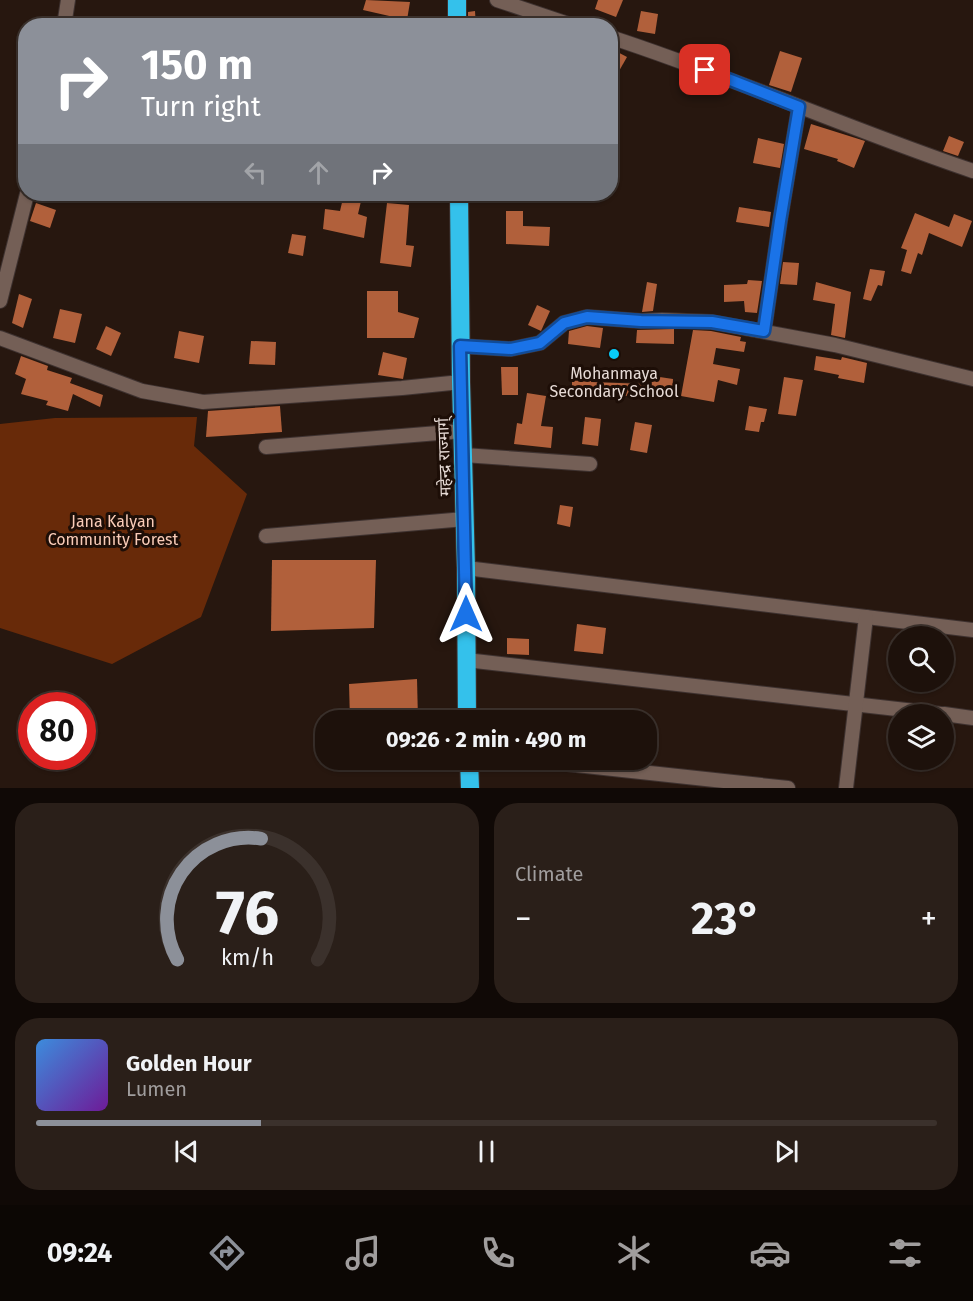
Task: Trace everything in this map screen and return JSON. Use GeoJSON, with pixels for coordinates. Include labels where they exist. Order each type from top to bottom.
{"type":"FeatureCollection","features":[{"type":"Feature","properties":{"kind":"highway"},"geometry":{"type":"LineString","coordinates":[[457,0],[457,18]]}},
{"type":"Feature","properties":{"kind":"highway","name":"महेन्द्र राज्मार्ग्"},"geometry":{"type":"LineString","coordinates":[[459,201],[467,710]]}},
{"type":"Feature","properties":{"kind":"highway"},"geometry":{"type":"LineString","coordinates":[[469,770],[470,788]]}},
{"type":"Feature","properties":{"kind":"street"},"geometry":{"type":"LineString","coordinates":[[65,18],[68,0]]}},
{"type":"Feature","properties":{"kind":"street"},"geometry":{"type":"LineString","coordinates":[[497,0],[550,18]]}},
{"type":"Feature","properties":{"kind":"street"},"geometry":{"type":"LineString","coordinates":[[618,40],[686,62],[903,148],[973,171]]}},
{"type":"Feature","properties":{"kind":"street"},"geometry":{"type":"LineString","coordinates":[[764,331],[799,107]]}},
{"type":"Feature","properties":{"kind":"street"},"geometry":{"type":"LineString","coordinates":[[0,301],[25,201]]}},
{"type":"Feature","properties":{"kind":"street"},"geometry":{"type":"LineString","coordinates":[[460,346],[511,349],[540,343],[564,323],[587,317],[641,321],[712,322],[835,345],[973,379]]}},
{"type":"Feature","properties":{"kind":"street"},"geometry":{"type":"LineString","coordinates":[[0,338],[142,391],[202,402],[461,382]]}},
{"type":"Feature","properties":{"kind":"street"},"geometry":{"type":"LineString","coordinates":[[266,447],[463,431]]}},
{"type":"Feature","properties":{"kind":"street"},"geometry":{"type":"LineString","coordinates":[[464,454],[590,464]]}},
{"type":"Feature","properties":{"kind":"street"},"geometry":{"type":"LineString","coordinates":[[266,536],[465,519]]}},
{"type":"Feature","properties":{"kind":"street"},"geometry":{"type":"LineString","coordinates":[[466,568],[973,630]]}},
{"type":"Feature","properties":{"kind":"street"},"geometry":{"type":"LineString","coordinates":[[846,788],[866,617]]}},
{"type":"Feature","properties":{"kind":"street"},"geometry":{"type":"LineString","coordinates":[[466,660],[888,708]]}},
{"type":"Feature","properties":{"kind":"street"},"geometry":{"type":"LineString","coordinates":[[954,716],[973,718]]}},
{"type":"Feature","properties":{"kind":"street"},"geometry":{"type":"LineString","coordinates":[[622,770],[788,788]]}},
{"type":"Feature","properties":{"kind":"green space","name":"Jana Kalyan Community Forest"},"geometry":{"type":"Polygon","coordinates":[[[197,417],[194,446],[247,494],[201,617],[112,664],[0,628],[0,424],[55,418],[197,417]]]}},
{"type":"Feature","properties":{"kind":"building"},"geometry":{"type":"Polygon","coordinates":[[[366,0],[410,2],[407,18],[363,10],[366,0]]]}},
{"type":"Feature","properties":{"kind":"building"},"geometry":{"type":"Polygon","coordinates":[[[598,0],[623,0],[616,17],[595,9],[598,0]]]}},
{"type":"Feature","properties":{"kind":"building"},"geometry":{"type":"Polygon","coordinates":[[[475,11],[475,18],[468,18],[468,12],[475,11]]]}},
{"type":"Feature","properties":{"kind":"building"},"geometry":{"type":"Polygon","coordinates":[[[641,11],[658,14],[655,34],[637,31],[641,11]]]}},
{"type":"Feature","properties":{"kind":"building"},"geometry":{"type":"Polygon","coordinates":[[[780,51],[802,58],[791,92],[769,85],[780,51]]]}},
{"type":"Feature","properties":{"kind":"building"},"geometry":{"type":"Polygon","coordinates":[[[618,52],[627,57],[618,73],[618,52]]]}},
{"type":"Feature","properties":{"kind":"building"},"geometry":{"type":"Polygon","coordinates":[[[811,124],[865,141],[854,168],[837,161],[838,159],[804,149],[811,124]]]}},
{"type":"Feature","properties":{"kind":"building"},"geometry":{"type":"Polygon","coordinates":[[[949,136],[964,142],[958,156],[943,151],[949,136]]]}},
{"type":"Feature","properties":{"kind":"building"},"geometry":{"type":"Polygon","coordinates":[[[758,138],[784,144],[780,168],[753,163],[758,138]]]}},
{"type":"Feature","properties":{"kind":"building"},"geometry":{"type":"Polygon","coordinates":[[[342,201],[361,201],[358,214],[367,217],[364,238],[323,229],[325,209],[340,211],[342,201]]]}},
{"type":"Feature","properties":{"kind":"building"},"geometry":{"type":"Polygon","coordinates":[[[36,203],[56,210],[50,228],[30,221],[36,203]]]}},
{"type":"Feature","properties":{"kind":"building"},"geometry":{"type":"Polygon","coordinates":[[[387,203],[409,205],[406,245],[414,246],[411,267],[380,263],[387,203]]]}},
{"type":"Feature","properties":{"kind":"building"},"geometry":{"type":"Polygon","coordinates":[[[739,207],[771,212],[769,227],[736,222],[739,207]]]}},
{"type":"Feature","properties":{"kind":"building"},"geometry":{"type":"Polygon","coordinates":[[[506,211],[523,211],[523,226],[550,227],[549,246],[506,244],[506,211]]]}},
{"type":"Feature","properties":{"kind":"building"},"geometry":{"type":"Polygon","coordinates":[[[915,213],[949,227],[954,214],[972,221],[962,247],[929,233],[922,255],[918,253],[911,274],[901,271],[907,250],[901,248],[915,213]]]}},
{"type":"Feature","properties":{"kind":"building"},"geometry":{"type":"Polygon","coordinates":[[[292,234],[306,236],[303,256],[288,253],[292,234]]]}},
{"type":"Feature","properties":{"kind":"building"},"geometry":{"type":"Polygon","coordinates":[[[783,262],[799,263],[797,285],[780,284],[783,262]]]}},
{"type":"Feature","properties":{"kind":"building"},"geometry":{"type":"Polygon","coordinates":[[[870,269],[885,271],[882,286],[878,285],[871,301],[863,299],[870,269]]]}},
{"type":"Feature","properties":{"kind":"building"},"geometry":{"type":"Polygon","coordinates":[[[748,280],[762,281],[757,313],[745,312],[744,301],[724,302],[724,285],[747,284],[748,280]]]}},
{"type":"Feature","properties":{"kind":"building"},"geometry":{"type":"Polygon","coordinates":[[[647,282],[657,284],[653,311],[642,312],[647,282]]]}},
{"type":"Feature","properties":{"kind":"building"},"geometry":{"type":"Polygon","coordinates":[[[816,282],[851,292],[845,338],[831,335],[835,304],[813,300],[816,282]]]}},
{"type":"Feature","properties":{"kind":"building"},"geometry":{"type":"Polygon","coordinates":[[[367,291],[398,291],[398,312],[419,318],[414,338],[367,338],[367,291]]]}},
{"type":"Feature","properties":{"kind":"building"},"geometry":{"type":"Polygon","coordinates":[[[19,294],[32,299],[23,328],[12,323],[19,294]]]}},
{"type":"Feature","properties":{"kind":"building"},"geometry":{"type":"Polygon","coordinates":[[[537,305],[550,311],[541,331],[528,325],[537,305]]]}},
{"type":"Feature","properties":{"kind":"building"},"geometry":{"type":"Polygon","coordinates":[[[60,309],[82,314],[75,343],[53,338],[60,309]]]}},
{"type":"Feature","properties":{"kind":"building"},"geometry":{"type":"Polygon","coordinates":[[[106,326],[121,333],[111,356],[96,349],[106,326]]]}},
{"type":"Feature","properties":{"kind":"building"},"geometry":{"type":"Polygon","coordinates":[[[587,326],[603,328],[600,348],[568,344],[569,331],[587,326]]]}},
{"type":"Feature","properties":{"kind":"building"},"geometry":{"type":"Polygon","coordinates":[[[674,329],[674,344],[636,343],[637,330],[674,329]]]}},
{"type":"Feature","properties":{"kind":"building"},"geometry":{"type":"Polygon","coordinates":[[[693,330],[741,337],[740,341],[746,342],[744,352],[716,348],[713,364],[740,369],[737,385],[718,380],[714,402],[681,396],[693,330]]]}},
{"type":"Feature","properties":{"kind":"building"},"geometry":{"type":"Polygon","coordinates":[[[179,331],[204,336],[199,363],[174,358],[179,331]]]}},
{"type":"Feature","properties":{"kind":"building"},"geometry":{"type":"Polygon","coordinates":[[[251,341],[276,342],[275,365],[249,364],[251,341]]]}},
{"type":"Feature","properties":{"kind":"building"},"geometry":{"type":"Polygon","coordinates":[[[383,352],[407,358],[403,379],[378,375],[383,352]]]}},
{"type":"Feature","properties":{"kind":"building"},"geometry":{"type":"Polygon","coordinates":[[[21,356],[48,366],[47,370],[72,378],[70,383],[103,395],[100,407],[73,394],[68,411],[46,405],[48,401],[21,394],[26,379],[15,374],[21,356]]]}},
{"type":"Feature","properties":{"kind":"building"},"geometry":{"type":"Polygon","coordinates":[[[816,356],[841,360],[842,357],[867,363],[864,383],[814,370],[816,356]]]}},
{"type":"Feature","properties":{"kind":"building"},"geometry":{"type":"Polygon","coordinates":[[[501,367],[518,367],[518,395],[502,395],[501,367]]]}},
{"type":"Feature","properties":{"kind":"building"},"geometry":{"type":"Polygon","coordinates":[[[572,376],[591,377],[591,382],[647,384],[646,395],[629,391],[627,396],[594,395],[594,391],[572,390],[572,376]]]}},
{"type":"Feature","properties":{"kind":"building"},"geometry":{"type":"Polygon","coordinates":[[[653,376],[673,379],[672,395],[650,392],[653,376]]]}},
{"type":"Feature","properties":{"kind":"building"},"geometry":{"type":"Polygon","coordinates":[[[784,377],[803,380],[796,416],[778,414],[784,377]]]}},
{"type":"Feature","properties":{"kind":"building"},"geometry":{"type":"Polygon","coordinates":[[[527,393],[546,396],[541,426],[553,427],[551,448],[514,444],[517,423],[522,424],[527,393]]]}},
{"type":"Feature","properties":{"kind":"building"},"geometry":{"type":"Polygon","coordinates":[[[280,406],[282,432],[206,437],[208,411],[280,406]]]}},
{"type":"Feature","properties":{"kind":"building"},"geometry":{"type":"Polygon","coordinates":[[[749,406],[767,409],[759,432],[745,430],[749,406]]]}},
{"type":"Feature","properties":{"kind":"building"},"geometry":{"type":"Polygon","coordinates":[[[585,417],[601,419],[598,446],[582,444],[585,417]]]}},
{"type":"Feature","properties":{"kind":"building"},"geometry":{"type":"Polygon","coordinates":[[[635,422],[652,425],[647,453],[630,450],[635,422]]]}},
{"type":"Feature","properties":{"kind":"building"},"geometry":{"type":"Polygon","coordinates":[[[560,505],[573,507],[570,527],[557,524],[560,505]]]}},
{"type":"Feature","properties":{"kind":"building"},"geometry":{"type":"Polygon","coordinates":[[[272,560],[376,560],[374,628],[271,631],[272,560]]]}},
{"type":"Feature","properties":{"kind":"building"},"geometry":{"type":"Polygon","coordinates":[[[577,624],[606,628],[603,654],[574,651],[577,624]]]}},
{"type":"Feature","properties":{"kind":"building"},"geometry":{"type":"Polygon","coordinates":[[[507,638],[529,639],[529,655],[507,654],[507,638]]]}},
{"type":"Feature","properties":{"kind":"building"},"geometry":{"type":"Polygon","coordinates":[[[417,679],[418,710],[350,710],[349,684],[417,679]]]}},
{"type":"Feature","properties":{"kind":"place","name":"Mohanmaya Secondary School"},"geometry":{"type":"Point","coordinates":[614,354]}},
{"type":"Feature","properties":{"kind":"route"},"geometry":{"type":"LineString","coordinates":[[466,614],[460,346],[511,349],[540,343],[564,323],[587,317],[641,321],[712,322],[764,331],[799,107],[705,70]]}}]}
